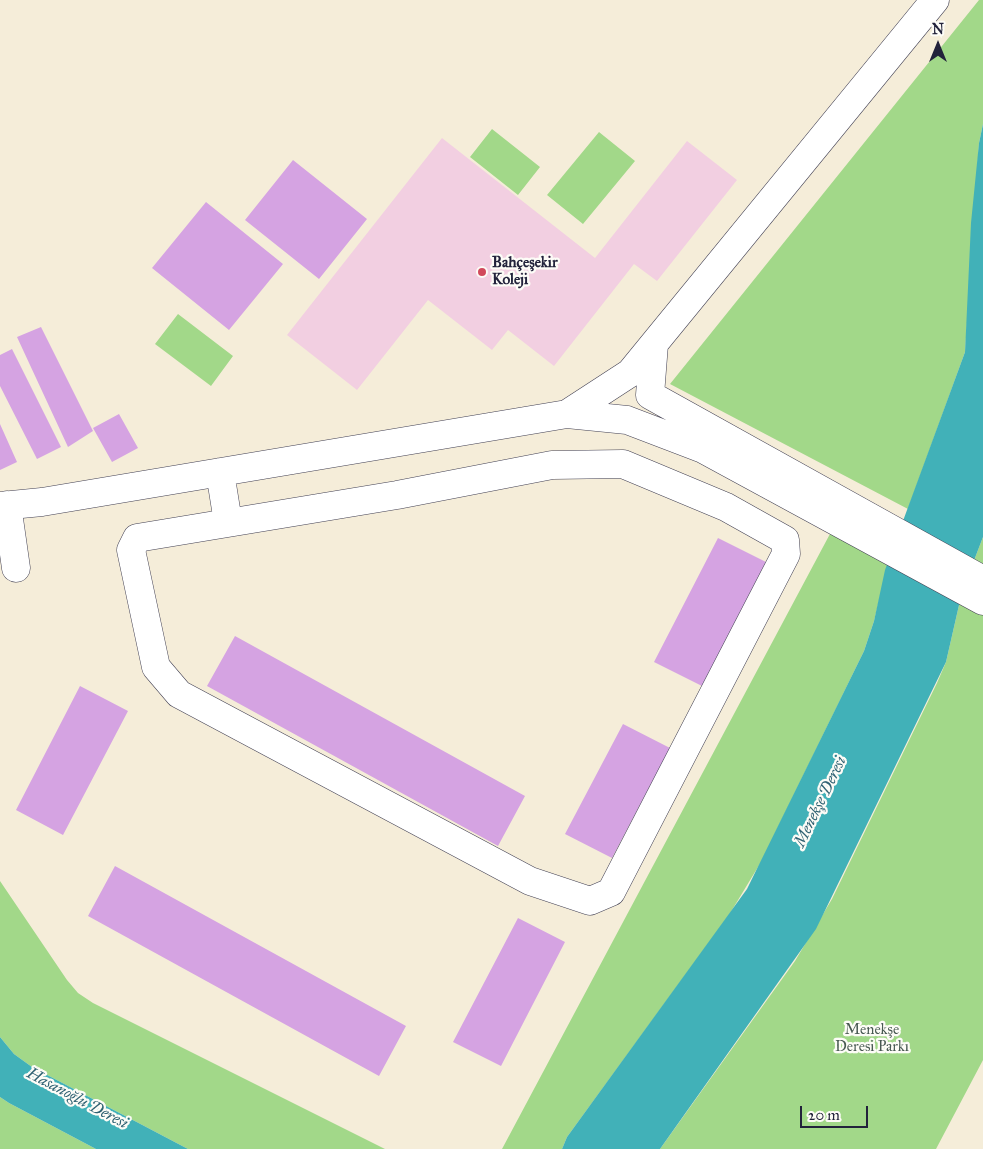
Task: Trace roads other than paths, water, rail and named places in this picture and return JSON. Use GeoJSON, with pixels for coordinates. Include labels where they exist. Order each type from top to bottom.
{"type":"FeatureCollection","features":[{"type":"Feature","properties":{"kind":"street"},"geometry":{"type":"LineString","coordinates":[[567,414],[630,372],[935,0]]}},
{"type":"Feature","properties":{"kind":"street"},"geometry":{"type":"LineString","coordinates":[[650,395],[654,344]]}},
{"type":"Feature","properties":{"kind":"street"},"geometry":{"type":"LineString","coordinates":[[601,392],[650,395],[876,532],[983,601]]}},
{"type":"Feature","properties":{"kind":"street"},"geometry":{"type":"LineString","coordinates":[[16,568],[3,506],[42,502],[567,414],[627,420],[703,449],[876,532],[983,580]]}},
{"type":"Feature","properties":{"kind":"street"},"geometry":{"type":"LineString","coordinates":[[623,464],[726,507],[785,540],[786,554],[611,892],[590,901],[530,880],[179,694],[156,667],[132,550],[137,538],[228,522],[397,495],[552,465],[623,464]]}},
{"type":"Feature","properties":{"kind":"street"},"geometry":{"type":"LineString","coordinates":[[220,472],[228,522]]}},
{"type":"Feature","properties":{"kind":"water","name":"Menekşe Deresi"},"geometry":{"type":"Polygon","coordinates":[[[983,124],[983,537],[962,592],[946,662],[816,929],[660,1149],[562,1149],[567,1137],[747,889],[864,651],[874,621],[885,570],[965,352],[971,223],[979,143],[983,124]]]}},
{"type":"Feature","properties":{"kind":"water","name":"Hasanoğlu Deresi"},"geometry":{"type":"Polygon","coordinates":[[[0,1037],[14,1054],[32,1067],[188,1149],[96,1149],[9,1103],[0,1097],[0,1037]]]}},
{"type":"Feature","properties":{"kind":"place","name":"Bahçeşekir Koleji"},"geometry":{"type":"Point","coordinates":[482,272]}},
{"type":"Feature","properties":{"kind":"park label","name":"Menekşe Deresi Parkı"},"geometry":{"type":"Point","coordinates":[872,1038]}}]}
